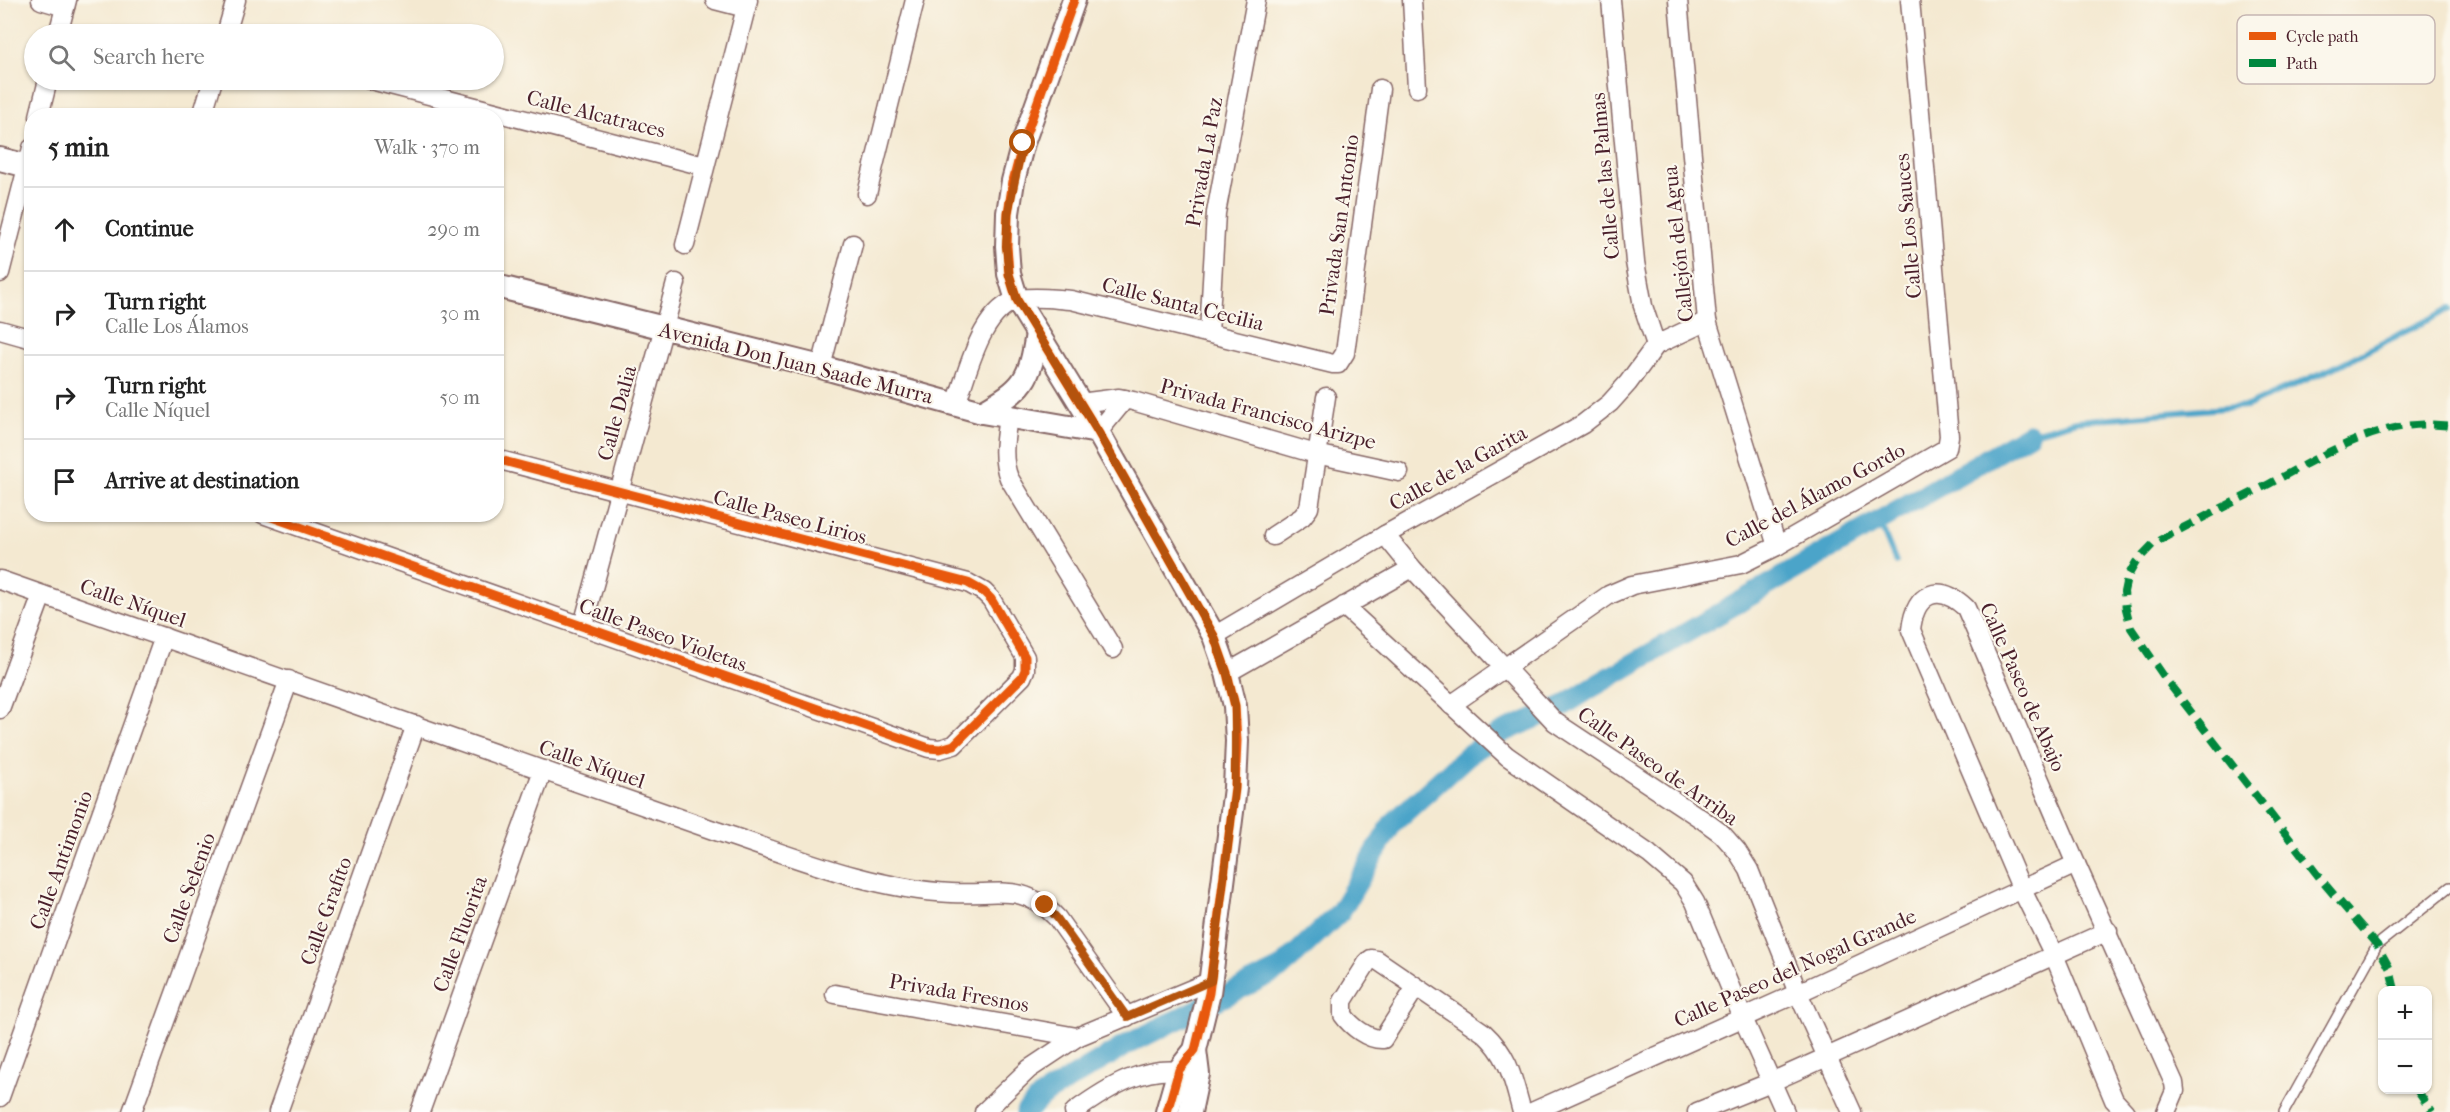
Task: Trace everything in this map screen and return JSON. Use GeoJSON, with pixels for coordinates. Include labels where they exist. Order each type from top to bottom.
{"type":"FeatureCollection","features":[{"type":"Feature","properties":{"kind":"street"},"geometry":{"type":"LineString","coordinates":[[41,0],[66,3],[61,24]]}},
{"type":"Feature","properties":{"kind":"street"},"geometry":{"type":"LineString","coordinates":[[229,24],[236,0]]}},
{"type":"Feature","properties":{"kind":"street"},"geometry":{"type":"LineString","coordinates":[[685,245],[747,4],[715,0]]}},
{"type":"Feature","properties":{"kind":"street"},"geometry":{"type":"LineString","coordinates":[[867,194],[915,0]]}},
{"type":"Feature","properties":{"kind":"street"},"geometry":{"type":"LineString","coordinates":[[1074,0],[1023,143],[1013,181],[1006,246],[1009,274],[1017,300],[1098,432],[1214,636],[1227,673],[1235,706],[1235,788],[1210,987],[1203,1025],[1189,1072],[1167,1112]]}},
{"type":"Feature","properties":{"kind":"street","name":"Privada La Paz"},"geometry":{"type":"LineString","coordinates":[[1209,333],[1216,213],[1256,0]]}},
{"type":"Feature","properties":{"kind":"street"},"geometry":{"type":"LineString","coordinates":[[1412,0],[1417,88]]}},
{"type":"Feature","properties":{"kind":"street","name":"Calle de las Palmas"},"geometry":{"type":"LineString","coordinates":[[1611,0],[1635,262],[1643,306],[1656,345]]}},
{"type":"Feature","properties":{"kind":"street","name":"Callejón del Agua"},"geometry":{"type":"LineString","coordinates":[[1678,0],[1707,321],[1778,546]]}},
{"type":"Feature","properties":{"kind":"street","name":"Calle Los Sauces"},"geometry":{"type":"LineString","coordinates":[[1910,0],[1949,436],[1947,448]]}},
{"type":"Feature","properties":{"kind":"street","name":"Privada San Antonio"},"geometry":{"type":"LineString","coordinates":[[1338,364],[1345,353],[1380,89]]}},
{"type":"Feature","properties":{"kind":"street"},"geometry":{"type":"LineString","coordinates":[[41,108],[46,90]]}},
{"type":"Feature","properties":{"kind":"street"},"geometry":{"type":"LineString","coordinates":[[204,108],[210,90]]}},
{"type":"Feature","properties":{"kind":"street","name":"Calle Alcatraces"},"geometry":{"type":"LineString","coordinates":[[410,90],[479,108]]}},
{"type":"Feature","properties":{"kind":"street","name":"Calle Alcatraces"},"geometry":{"type":"LineString","coordinates":[[504,114],[704,166]]}},
{"type":"Feature","properties":{"kind":"street"},"geometry":{"type":"LineString","coordinates":[[0,159],[24,160]]}},
{"type":"Feature","properties":{"kind":"street"},"geometry":{"type":"LineString","coordinates":[[0,273],[24,183]]}},
{"type":"Feature","properties":{"kind":"street"},"geometry":{"type":"LineString","coordinates":[[821,367],[853,244]]}},
{"type":"Feature","properties":{"kind":"street","name":"Calle Dalia"},"geometry":{"type":"LineString","coordinates":[[583,625],[676,283]]}},
{"type":"Feature","properties":{"kind":"street","name":"Avenida Don Juan Saade Murra"},"geometry":{"type":"LineString","coordinates":[[504,288],[821,367],[982,412],[1098,432]]}},
{"type":"Feature","properties":{"kind":"street","name":"Calle Santa Cecilia"},"geometry":{"type":"LineString","coordinates":[[1017,300],[1038,297],[1071,300],[1338,364]]}},
{"type":"Feature","properties":{"kind":"street"},"geometry":{"type":"LineString","coordinates":[[956,404],[988,323],[997,312],[1017,300]]}},
{"type":"Feature","properties":{"kind":"street","name":"Calle de la Garita"},"geometry":{"type":"LineString","coordinates":[[1214,636],[1385,535],[1583,424],[1610,403],[1656,345],[1707,321]]}},
{"type":"Feature","properties":{"kind":"street"},"geometry":{"type":"LineString","coordinates":[[0,330],[24,337]]}},
{"type":"Feature","properties":{"kind":"street"},"geometry":{"type":"LineString","coordinates":[[982,412],[1018,389],[1026,378],[1032,363],[1037,333]]}},
{"type":"Feature","properties":{"kind":"street"},"geometry":{"type":"LineString","coordinates":[[1273,536],[1302,517],[1309,508],[1326,397]]}},
{"type":"Feature","properties":{"kind":"street"},"geometry":{"type":"LineString","coordinates":[[1098,432],[1125,399]]}},
{"type":"Feature","properties":{"kind":"street","name":"Privada Francisco Arizpe"},"geometry":{"type":"LineString","coordinates":[[1080,403],[1125,399],[1316,454],[1400,472]]}},
{"type":"Feature","properties":{"kind":"street"},"geometry":{"type":"LineString","coordinates":[[1008,417],[1004,465],[1009,478],[1113,649]]}},
{"type":"Feature","properties":{"kind":"street","name":"Calle del Álamo Gordo"},"geometry":{"type":"LineString","coordinates":[[1451,705],[1609,594],[1632,585],[1741,564],[1778,546],[1947,448]]}},
{"type":"Feature","properties":{"kind":"street","name":"Calle Paseo Lirios"},"geometry":{"type":"LineString","coordinates":[[504,461],[621,490],[977,587],[991,599],[1025,657],[1025,670]]}},
{"type":"Feature","properties":{"kind":"street","name":"Calle Paseo Violetas"},"geometry":{"type":"LineString","coordinates":[[286,522],[929,748],[940,749],[954,745],[1022,677],[1025,670]]}},
{"type":"Feature","properties":{"kind":"street","name":"Calle Paseo de Arriba"},"geometry":{"type":"LineString","coordinates":[[1385,535],[1412,568],[1555,722],[1722,834],[1737,851],[1749,870],[1798,993],[1852,1112]]}},
{"type":"Feature","properties":{"kind":"street"},"geometry":{"type":"LineString","coordinates":[[1227,673],[1412,568]]}},
{"type":"Feature","properties":{"kind":"street","name":"Calle Níquel"},"geometry":{"type":"LineString","coordinates":[[0,580],[716,831],[881,884],[950,893],[1017,893],[1032,897],[1045,905],[1057,918],[1127,1017]]}},
{"type":"Feature","properties":{"kind":"street","name":"Calle Paseo de Abajo"},"geometry":{"type":"LineString","coordinates":[[2125,1112],[2114,1100],[2054,955],[2022,890],[1911,630],[1913,614],[1918,603],[1930,594],[1943,593],[1954,597],[1966,608],[2076,864],[2108,931],[2174,1083],[2175,1091],[2166,1112]]}},
{"type":"Feature","properties":{"kind":"street"},"geometry":{"type":"LineString","coordinates":[[0,709],[42,595]]}},
{"type":"Feature","properties":{"kind":"street"},"geometry":{"type":"LineString","coordinates":[[1344,606],[1507,756],[1649,854],[1683,883],[1695,902],[1785,1112]]}},
{"type":"Feature","properties":{"kind":"street","name":"Calle Antimonio"},"geometry":{"type":"LineString","coordinates":[[0,1097],[164,637]]}},
{"type":"Feature","properties":{"kind":"street","name":"Calle Selenio"},"geometry":{"type":"LineString","coordinates":[[132,1112],[289,680]]}},
{"type":"Feature","properties":{"kind":"street","name":"Calle Grafito"},"geometry":{"type":"LineString","coordinates":[[278,1112],[416,725]]}},
{"type":"Feature","properties":{"kind":"street","name":"Calle Fluorita"},"geometry":{"type":"LineString","coordinates":[[420,1112],[543,770]]}},
{"type":"Feature","properties":{"kind":"street","name":"Calle Paseo del Nogal Grande"},"geometry":{"type":"LineString","coordinates":[[1532,1112],[1742,1016],[1798,993],[2076,864]]}},
{"type":"Feature","properties":{"kind":"street"},"geometry":{"type":"LineString","coordinates":[[1697,1112],[1771,1082],[2108,931]]}},
{"type":"Feature","properties":{"kind":"street"},"geometry":{"type":"LineString","coordinates":[[1416,987],[1383,1039],[1374,1039],[1347,1021],[1342,1008],[1343,1001],[1371,959],[1377,960],[1416,987],[1495,1044],[1510,1068],[1522,1112]]}},
{"type":"Feature","properties":{"kind":"street"},"geometry":{"type":"LineString","coordinates":[[984,1112],[1029,1069],[1077,1037],[1210,987]]}},
{"type":"Feature","properties":{"kind":"street","name":"Privada Fresnos"},"geometry":{"type":"LineString","coordinates":[[835,994],[1077,1037]]}},
{"type":"Feature","properties":{"kind":"street"},"geometry":{"type":"LineString","coordinates":[[1074,1112],[1125,1081],[1143,1073],[1189,1072]]}},
{"type":"Feature","properties":{"kind":"street"},"geometry":{"type":"LineString","coordinates":[[1189,1072],[1190,1112]]}},
{"type":"Feature","properties":{"kind":"lane"},"geometry":{"type":"LineString","coordinates":[[2284,1112],[2377,945],[2450,887]]}},
{"type":"Feature","properties":{"kind":"waterway"},"geometry":{"type":"LineString","coordinates":[[2029,434],[2077,421],[2247,406],[2333,368],[2450,309]]}},
{"type":"Feature","properties":{"kind":"waterway"},"geometry":{"type":"LineString","coordinates":[[1026,1112],[1042,1096],[1128,1044],[1280,969],[1340,912],[1392,824],[1468,755],[1501,733],[1563,706],[2029,434]]}},
{"type":"Feature","properties":{"kind":"waterway"},"geometry":{"type":"LineString","coordinates":[[1879,521],[1896,562]]}},
{"type":"Feature","properties":{"kind":"marked path"},"geometry":{"type":"LineString","coordinates":[[2394,986],[2390,969],[2377,945],[2323,882],[2167,681],[2131,628],[2124,592],[2127,578],[2136,562],[2154,543],[2333,450],[2378,432],[2402,427],[2426,424],[2450,426]]}},
{"type":"Feature","properties":{"kind":"marked path"},"geometry":{"type":"LineString","coordinates":[[2420,1094],[2432,1112]]}},
{"type":"Feature","properties":{"kind":"cycle path"},"geometry":{"type":"LineString","coordinates":[[1074,0],[1023,143],[1013,181],[1008,213],[1009,274],[1017,300],[1098,432],[1214,636],[1227,673],[1235,706],[1237,741],[1235,788],[1209,993],[1195,1050],[1179,1070],[1167,1112]]}},
{"type":"Feature","properties":{"kind":"cycle path"},"geometry":{"type":"LineString","coordinates":[[286,522],[929,748],[940,749],[954,745],[1022,677],[1025,670],[1025,657],[991,599],[968,583],[504,461]]}},
{"type":"Feature","properties":{"kind":"route"},"geometry":{"type":"LineString","coordinates":[[1023,143],[1013,181],[1006,246],[1009,274],[1017,300],[1098,432],[1214,636],[1227,673],[1235,706],[1237,741],[1235,788],[1211,981],[1127,1017],[1057,918],[1045,905]]}}]}
